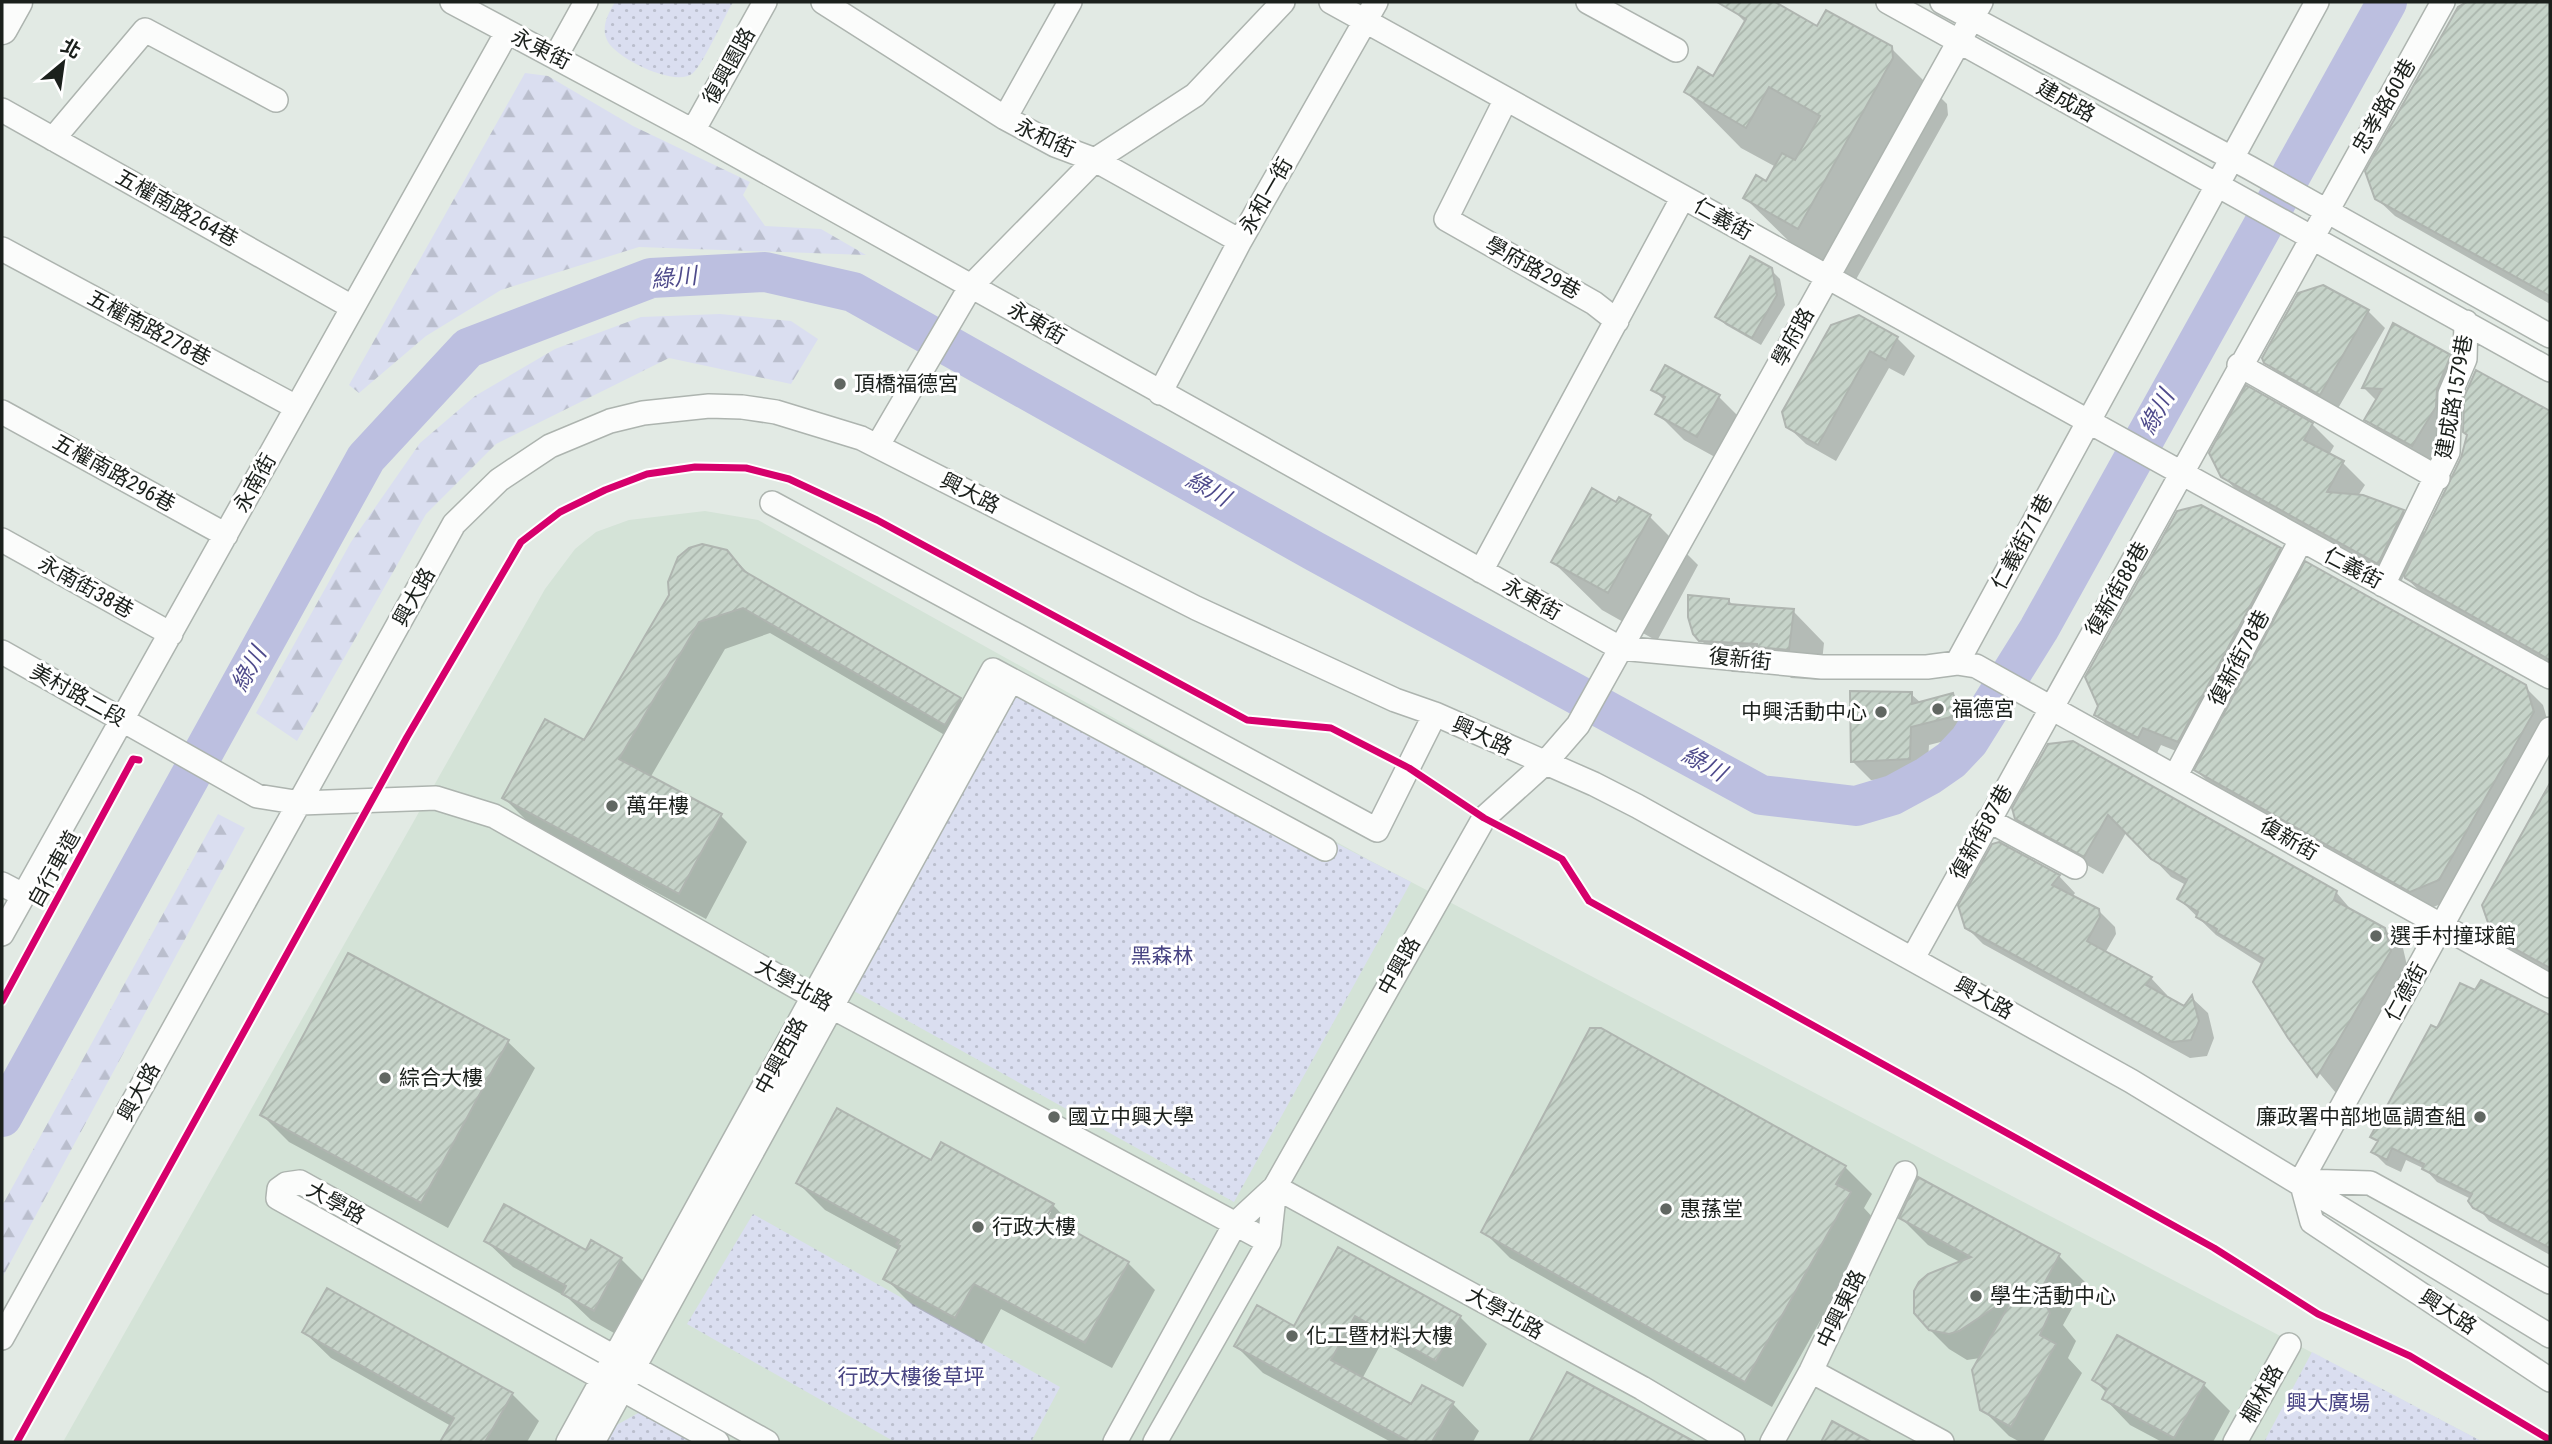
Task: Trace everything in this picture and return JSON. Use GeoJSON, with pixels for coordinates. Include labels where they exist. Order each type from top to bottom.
{"type":"FeatureCollection","features":[{"type":"Feature","properties":{"kind":"main road"},"geometry":{"type":"LineString","coordinates":[[2,29],[17,2]]}},
{"type":"Feature","properties":{"kind":"street","name":"永東街"},"geometry":{"type":"LineString","coordinates":[[452,2],[693,131],[1620,648]]}},
{"type":"Feature","properties":{"kind":"street"},"geometry":{"type":"LineString","coordinates":[[556,56],[586,2]]}},
{"type":"Feature","properties":{"kind":"street","name":"復興園路"},"geometry":{"type":"LineString","coordinates":[[693,131],[765,2]]}},
{"type":"Feature","properties":{"kind":"street","name":"永和街"},"geometry":{"type":"LineString","coordinates":[[823,2],[1005,118],[1055,145],[1095,160],[1195,95],[1283,2]]}},
{"type":"Feature","properties":{"kind":"street"},"geometry":{"type":"LineString","coordinates":[[1005,118],[1070,2]]}},
{"type":"Feature","properties":{"kind":"street","name":"仁義街"},"geometry":{"type":"LineString","coordinates":[[1331,2],[1371,11],[1507,99],[2550,677]]}},
{"type":"Feature","properties":{"kind":"street"},"geometry":{"type":"LineString","coordinates":[[1588,2],[1676,50]]}},
{"type":"Feature","properties":{"kind":"street","name":"建成路"},"geometry":{"type":"LineString","coordinates":[[1888,2],[2312,237]]}},
{"type":"Feature","properties":{"kind":"street","name":"建成路"},"geometry":{"type":"LineString","coordinates":[[1942,2],[1977,10],[2326,210]]}},
{"type":"Feature","properties":{"kind":"street"},"geometry":{"type":"LineString","coordinates":[[2218,186],[2317,2]]}},
{"type":"Feature","properties":{"kind":"street","name":"忠孝路60巷"},"geometry":{"type":"LineString","coordinates":[[2239,365],[2443,2]]}},
{"type":"Feature","properties":{"kind":"street","name":"學府路"},"geometry":{"type":"LineString","coordinates":[[1545,763],[1578,725],[1826,276],[1977,10]]}},
{"type":"Feature","properties":{"kind":"street","name":"永和一街"},"geometry":{"type":"LineString","coordinates":[[1160,393],[1240,241],[1371,11]]}},
{"type":"Feature","properties":{"kind":"street"},"geometry":{"type":"LineString","coordinates":[[53,139],[145,30],[276,100]]}},
{"type":"Feature","properties":{"kind":"street","name":"永南街"},"geometry":{"type":"LineString","coordinates":[[2,933],[507,32]]}},
{"type":"Feature","properties":{"kind":"street","name":"學府路29巷"},"geometry":{"type":"LineString","coordinates":[[1507,99],[1446,219],[1594,303],[1617,321]]}},
{"type":"Feature","properties":{"kind":"street","name":"五權南路264巷"},"geometry":{"type":"LineString","coordinates":[[2,110],[352,307]]}},
{"type":"Feature","properties":{"kind":"street"},"geometry":{"type":"LineString","coordinates":[[878,445],[971,286],[1095,160],[1240,241]]}},
{"type":"Feature","properties":{"kind":"street","name":"仁義街71巷"},"geometry":{"type":"LineString","coordinates":[[1957,663],[2218,186]]}},
{"type":"Feature","properties":{"kind":"street"},"geometry":{"type":"LineString","coordinates":[[1480,571],[1683,197]]}},
{"type":"Feature","properties":{"kind":"street"},"geometry":{"type":"LineString","coordinates":[[2326,210],[2550,336]]}},
{"type":"Feature","properties":{"kind":"street"},"geometry":{"type":"LineString","coordinates":[[2312,237],[2550,370]]}},
{"type":"Feature","properties":{"kind":"street","name":"五權南路278巷"},"geometry":{"type":"LineString","coordinates":[[2,249],[296,407]]}},
{"type":"Feature","properties":{"kind":"street","name":"建成路1579巷"},"geometry":{"type":"LineString","coordinates":[[2383,585],[2438,478],[2448,452],[2450,394],[2465,359],[2466,322]]}},
{"type":"Feature","properties":{"kind":"street"},"geometry":{"type":"LineString","coordinates":[[2239,365],[2438,478]]}},
{"type":"Feature","properties":{"kind":"street","name":"復新街88巷"},"geometry":{"type":"LineString","coordinates":[[2050,705],[2183,474],[2239,365]]}},
{"type":"Feature","properties":{"kind":"street","name":"興大路"},"geometry":{"type":"LineString","coordinates":[[2,1338],[454,524],[499,480],[551,446],[610,421],[653,411],[709,405],[776,412],[878,445],[1196,608],[1395,700],[1435,714],[1637,806],[2131,1081],[2235,1146],[2301,1181],[2550,1336]]}},
{"type":"Feature","properties":{"kind":"street","name":"五權南路296巷"},"geometry":{"type":"LineString","coordinates":[[2,412],[226,535]]}},
{"type":"Feature","properties":{"kind":"street"},"geometry":{"type":"LineString","coordinates":[[772,503],[1377,830],[1435,714]]}},
{"type":"Feature","properties":{"kind":"street","name":"永南街38巷"},"geometry":{"type":"LineString","coordinates":[[2,540],[171,634]]}},
{"type":"Feature","properties":{"kind":"street","name":"復新街78巷"},"geometry":{"type":"LineString","coordinates":[[2176,775],[2301,540]]}},
{"type":"Feature","properties":{"kind":"street","name":"復新街"},"geometry":{"type":"LineString","coordinates":[[1620,648],[1822,667],[1927,667],[1957,663],[1984,669],[2550,986]]}},
{"type":"Feature","properties":{"kind":"street","name":"美村路二段"},"geometry":{"type":"LineString","coordinates":[[2,652],[257,796],[301,803]]}},
{"type":"Feature","properties":{"kind":"street","name":"中興西路"},"geometry":{"type":"LineString","coordinates":[[568,1442],[613,1384],[625,1363],[1002,675],[1325,849]]}},
{"type":"Feature","properties":{"kind":"street","name":"復新街87巷"},"geometry":{"type":"LineString","coordinates":[[1913,958],[2050,705]]}},
{"type":"Feature","properties":{"kind":"street","name":"仁德街"},"geometry":{"type":"LineString","coordinates":[[2301,1181],[2550,729]]}},
{"type":"Feature","properties":{"kind":"street","name":"中興路"},"geometry":{"type":"LineString","coordinates":[[1115,1442],[1235,1224],[1275,1186],[1484,818],[1545,763]]}},
{"type":"Feature","properties":{"kind":"street","name":"大學北路"},"geometry":{"type":"LineString","coordinates":[[301,803],[436,798],[494,816],[823,1002],[1269,1242]]}},
{"type":"Feature","properties":{"kind":"street"},"geometry":{"type":"LineString","coordinates":[[1988,820],[2076,867]]}},
{"type":"Feature","properties":{"kind":"street"},"geometry":{"type":"LineString","coordinates":[[2,884],[23,895]]}},
{"type":"Feature","properties":{"kind":"street","name":"中興東路"},"geometry":{"type":"LineString","coordinates":[[1772,1442],[1811,1371],[1905,1173]]}},
{"type":"Feature","properties":{"kind":"street","name":"興大路"},"geometry":{"type":"LineString","coordinates":[[2301,1181],[2370,1183],[2550,1282]]}},
{"type":"Feature","properties":{"kind":"street","name":"興大路"},"geometry":{"type":"LineString","coordinates":[[2301,1181],[2312,1222],[2550,1380]]}},
{"type":"Feature","properties":{"kind":"street","name":"大學路"},"geometry":{"type":"LineString","coordinates":[[717,1442],[278,1198],[279,1189],[286,1184],[300,1182],[766,1442]]}},
{"type":"Feature","properties":{"kind":"street","name":"大學北路"},"geometry":{"type":"LineString","coordinates":[[1275,1186],[1630,1381],[1733,1442]]}},
{"type":"Feature","properties":{"kind":"street","name":"中興路"},"geometry":{"type":"LineString","coordinates":[[1155,1442],[1269,1242],[1275,1186]]}},
{"type":"Feature","properties":{"kind":"street","name":"椰林路"},"geometry":{"type":"LineString","coordinates":[[2235,1442],[2289,1345]]}},
{"type":"Feature","properties":{"kind":"street"},"geometry":{"type":"LineString","coordinates":[[1811,1371],[1942,1442]]}},
{"type":"Feature","properties":{"kind":"street","name":"中興西路"},"geometry":{"type":"LineString","coordinates":[[593,1442],[613,1384]]}},
{"type":"Feature","properties":{"kind":"shaded area","name":"國立中興大學"},"geometry":{"type":"Polygon","coordinates":[[[705,511],[758,520],[1369,860],[2483,1442],[63,1442],[545,589],[575,549],[596,532],[629,520],[705,511]]]}},
{"type":"Feature","properties":{"kind":"green space"},"geometry":{"type":"Polygon","coordinates":[[[615,2],[733,2],[698,68],[685,77],[674,77],[648,70],[623,56],[608,42],[605,26],[615,2]]]}},
{"type":"Feature","properties":{"kind":"green space"},"geometry":{"type":"Polygon","coordinates":[[[525,73],[548,76],[633,126],[750,182],[743,195],[765,226],[821,229],[866,255],[639,247],[501,290],[426,336],[359,393],[349,385],[525,73]]]}},
{"type":"Feature","properties":{"kind":"green space"},"geometry":{"type":"Polygon","coordinates":[[[720,314],[791,321],[818,339],[791,384],[669,358],[496,444],[426,514],[297,741],[256,713],[351,542],[420,443],[475,396],[555,349],[641,317],[720,314]]]}},
{"type":"Feature","properties":{"kind":"green space","name":"黑森林"},"geometry":{"type":"Polygon","coordinates":[[[1023,681],[1411,882],[1234,1202],[854,991],[1023,681]]]}},
{"type":"Feature","properties":{"kind":"green space"},"geometry":{"type":"Polygon","coordinates":[[[218,814],[245,828],[2,1278],[2,1206],[218,814]]]}},
{"type":"Feature","properties":{"kind":"green space","name":"行政大樓後草坪"},"geometry":{"type":"Polygon","coordinates":[[[753,1214],[1060,1387],[1031,1442],[895,1442],[687,1324],[753,1214]]]}},
{"type":"Feature","properties":{"kind":"green space","name":"興大廣場"},"geometry":{"type":"Polygon","coordinates":[[[2312,1352],[2483,1442],[2264,1442],[2312,1352]]]}},
{"type":"Feature","properties":{"kind":"green space"},"geometry":{"type":"Polygon","coordinates":[[[649,1407],[713,1442],[605,1442],[613,1427],[649,1407]]]}},
{"type":"Feature","properties":{"kind":"building"},"geometry":{"type":"Polygon","coordinates":[[[1717,2],[1775,2],[1817,26],[1826,10],[1892,46],[1893,58],[1798,229],[1743,198],[1756,175],[1766,181],[1782,153],[1795,160],[1820,116],[1769,87],[1746,128],[1684,92],[1698,67],[1713,76],[1746,19],[1717,2]]]}},
{"type":"Feature","properties":{"kind":"building"},"geometry":{"type":"Polygon","coordinates":[[[2467,2],[2550,2],[2550,296],[2375,199],[2365,171],[2458,7],[2467,2]]]}},
{"type":"Feature","properties":{"kind":"building"},"geometry":{"type":"Polygon","coordinates":[[[1750,256],[1772,268],[1777,295],[1752,338],[1715,317],[1750,256]]]}},
{"type":"Feature","properties":{"kind":"building"},"geometry":{"type":"Polygon","coordinates":[[[2323,285],[2369,310],[2320,395],[2264,363],[2262,358],[2298,293],[2323,285]]]}},
{"type":"Feature","properties":{"kind":"building"},"geometry":{"type":"Polygon","coordinates":[[[1859,315],[1898,337],[1886,360],[1870,351],[1818,445],[1786,427],[1782,412],[1831,325],[1859,315]]]}},
{"type":"Feature","properties":{"kind":"building"},"geometry":{"type":"Polygon","coordinates":[[[2393,323],[2451,355],[2437,389],[2436,407],[2412,446],[2364,420],[2382,389],[2362,388],[2393,323]]]}},
{"type":"Feature","properties":{"kind":"building"},"geometry":{"type":"Polygon","coordinates":[[[1665,365],[1720,395],[1697,437],[1655,414],[1665,397],[1651,390],[1665,365]]]}},
{"type":"Feature","properties":{"kind":"building"},"geometry":{"type":"Polygon","coordinates":[[[2476,370],[2550,411],[2550,660],[2404,575],[2461,458],[2467,435],[2463,432],[2464,397],[2476,370]]]}},
{"type":"Feature","properties":{"kind":"building"},"geometry":{"type":"Polygon","coordinates":[[[2246,385],[2313,423],[2304,440],[2344,461],[2327,492],[2363,495],[2404,510],[2378,564],[2221,477],[2209,453],[2246,385]]]}},
{"type":"Feature","properties":{"kind":"building"},"geometry":{"type":"Polygon","coordinates":[[[1592,488],[1616,502],[1619,497],[1651,515],[1608,593],[1551,562],[1592,488]]]}},
{"type":"Feature","properties":{"kind":"building"},"geometry":{"type":"Polygon","coordinates":[[[2201,505],[2281,548],[2178,742],[2143,728],[2138,738],[2094,715],[2098,706],[2085,677],[2177,511],[2201,505]]]}},
{"type":"Feature","properties":{"kind":"building"},"geometry":{"type":"Polygon","coordinates":[[[702,544],[727,550],[744,571],[961,698],[945,725],[743,608],[699,622],[619,759],[722,814],[679,894],[502,798],[545,719],[584,740],[669,595],[668,582],[678,557],[689,548],[702,544]]]}},
{"type":"Feature","properties":{"kind":"building"},"geometry":{"type":"Polygon","coordinates":[[[2305,561],[2526,685],[2534,712],[2439,880],[2410,892],[2194,770],[2305,561]]]}},
{"type":"Feature","properties":{"kind":"building"},"geometry":{"type":"Polygon","coordinates":[[[1688,595],[1729,599],[1729,604],[1794,609],[1789,650],[1757,647],[1757,644],[1699,641],[1693,634],[1688,617],[1688,595]]]}},
{"type":"Feature","properties":{"kind":"building","name":"中興活動中心"},"geometry":{"type":"Polygon","coordinates":[[[1850,691],[1912,692],[1912,704],[1953,693],[1959,715],[1911,727],[1910,759],[1851,762],[1850,691]]]}},
{"type":"Feature","properties":{"kind":"building"},"geometry":{"type":"Polygon","coordinates":[[[2073,741],[2337,891],[2334,900],[2385,928],[2391,951],[2317,1077],[2288,1038],[2253,982],[2264,959],[2216,932],[2217,929],[2196,917],[2198,912],[2177,899],[2187,880],[2151,859],[2108,815],[2084,857],[2015,819],[2012,808],[2048,744],[2073,741]]]}},
{"type":"Feature","properties":{"kind":"building"},"geometry":{"type":"Polygon","coordinates":[[[2550,783],[2550,968],[2493,937],[2482,905],[2550,783]]]}},
{"type":"Feature","properties":{"kind":"building"},"geometry":{"type":"Polygon","coordinates":[[[1999,842],[2060,875],[2052,885],[2099,909],[2100,917],[2087,941],[2152,977],[2146,985],[2184,1006],[2192,995],[2199,1021],[2191,1040],[2172,1042],[1965,928],[1958,905],[1992,844],[1999,842]]]}},
{"type":"Feature","properties":{"kind":"building","name":"綜合大樓"},"geometry":{"type":"Polygon","coordinates":[[[348,953],[509,1040],[421,1203],[260,1115],[348,953]]]}},
{"type":"Feature","properties":{"kind":"building"},"geometry":{"type":"Polygon","coordinates":[[[2481,980],[2550,1015],[2550,1248],[2473,1208],[2468,1201],[2472,1194],[2422,1169],[2424,1164],[2392,1148],[2387,1160],[2371,1152],[2378,1141],[2370,1137],[2431,1025],[2437,1028],[2460,983],[2475,990],[2481,980]]]}},
{"type":"Feature","properties":{"kind":"building","name":"惠蓀堂"},"geometry":{"type":"Polygon","coordinates":[[[1590,1028],[1601,1028],[1846,1166],[1836,1184],[1851,1192],[1745,1382],[1481,1232],[1590,1028]]]}},
{"type":"Feature","properties":{"kind":"building","name":"行政大樓"},"geometry":{"type":"Polygon","coordinates":[[[837,1108],[931,1160],[941,1142],[1054,1204],[1047,1216],[1129,1262],[1085,1343],[974,1284],[955,1318],[883,1279],[900,1246],[896,1244],[899,1240],[796,1183],[837,1108]]]}},
{"type":"Feature","properties":{"kind":"building","name":"學生活動中心"},"geometry":{"type":"Polygon","coordinates":[[[1918,1177],[2060,1254],[2035,1301],[2047,1307],[2050,1313],[2040,1335],[2056,1344],[2011,1427],[1980,1410],[1972,1370],[2015,1294],[1959,1331],[1949,1334],[1929,1330],[1914,1313],[1914,1291],[1919,1282],[1928,1274],[1971,1257],[1899,1218],[1918,1177]]]}},
{"type":"Feature","properties":{"kind":"building"},"geometry":{"type":"Polygon","coordinates":[[[504,1204],[586,1250],[591,1240],[622,1258],[594,1311],[562,1294],[566,1286],[484,1241],[504,1204]]]}},
{"type":"Feature","properties":{"kind":"building","name":"化工暨材料大樓"},"geometry":{"type":"Polygon","coordinates":[[[1338,1247],[1461,1316],[1436,1361],[1355,1316],[1331,1360],[1411,1404],[1422,1385],[1454,1402],[1432,1442],[1410,1442],[1234,1346],[1257,1305],[1294,1326],[1338,1247]]]}},
{"type":"Feature","properties":{"kind":"building"},"geometry":{"type":"Polygon","coordinates":[[[327,1288],[513,1393],[485,1442],[440,1442],[454,1418],[302,1332],[327,1288]]]}},
{"type":"Feature","properties":{"kind":"building"},"geometry":{"type":"Polygon","coordinates":[[[2117,1335],[2205,1383],[2174,1438],[2102,1399],[2107,1389],[2092,1380],[2117,1335]]]}},
{"type":"Feature","properties":{"kind":"building"},"geometry":{"type":"Polygon","coordinates":[[[1567,1372],[1695,1442],[1529,1442],[1567,1372]]]}},
{"type":"Feature","properties":{"kind":"building"},"geometry":{"type":"Polygon","coordinates":[[[1832,1421],[1871,1442],[1821,1442],[1832,1421]]]}},
{"type":"Feature","properties":{"kind":"waterway","name":"綠川"},"geometry":{"type":"LineString","coordinates":[[2,1117],[366,458],[468,348],[651,278],[765,272],[853,292],[1314,551],[1761,795],[1856,806],[1893,795],[1951,760],[1969,741],[2039,629],[2387,2]]}},
{"type":"Feature","properties":{"kind":"cycle path"},"geometry":{"type":"LineString","coordinates":[[17,1442],[407,737],[521,542],[560,512],[605,490],[647,474],[695,467],[746,468],[789,479],[877,520],[1247,720],[1331,728],[1409,768],[1484,818],[1562,859],[1589,901],[2214,1248],[2318,1314],[2410,1356],[2550,1440]]}},
{"type":"Feature","properties":{"kind":"cycle path","name":"自行車道"},"geometry":{"type":"LineString","coordinates":[[2,1001],[133,759],[139,760]]}},
{"type":"Feature","properties":{"kind":"place","name":"頂橋福德宮"},"geometry":{"type":"Point","coordinates":[840,384]}},
{"type":"Feature","properties":{"kind":"place","name":"福德宮"},"geometry":{"type":"Point","coordinates":[1938,709]}},
{"type":"Feature","properties":{"kind":"place","name":"中興活動中心"},"geometry":{"type":"Point","coordinates":[1881,712]}},
{"type":"Feature","properties":{"kind":"place","name":"萬年樓"},"geometry":{"type":"Point","coordinates":[612,806]}},
{"type":"Feature","properties":{"kind":"place","name":"選手村撞球館"},"geometry":{"type":"Point","coordinates":[2376,936]}},
{"type":"Feature","properties":{"kind":"place","name":"綜合大樓"},"geometry":{"type":"Point","coordinates":[385,1078]}},
{"type":"Feature","properties":{"kind":"place","name":"國立中興大學"},"geometry":{"type":"Point","coordinates":[1054,1117]}},
{"type":"Feature","properties":{"kind":"place","name":"廉政署中部地區調查組"},"geometry":{"type":"Point","coordinates":[2480,1117]}},
{"type":"Feature","properties":{"kind":"place","name":"惠蓀堂"},"geometry":{"type":"Point","coordinates":[1666,1209]}},
{"type":"Feature","properties":{"kind":"place","name":"行政大樓"},"geometry":{"type":"Point","coordinates":[978,1227]}},
{"type":"Feature","properties":{"kind":"place","name":"學生活動中心"},"geometry":{"type":"Point","coordinates":[1976,1296]}},
{"type":"Feature","properties":{"kind":"place","name":"化工暨材料大樓"},"geometry":{"type":"Point","coordinates":[1292,1336]}}]}
